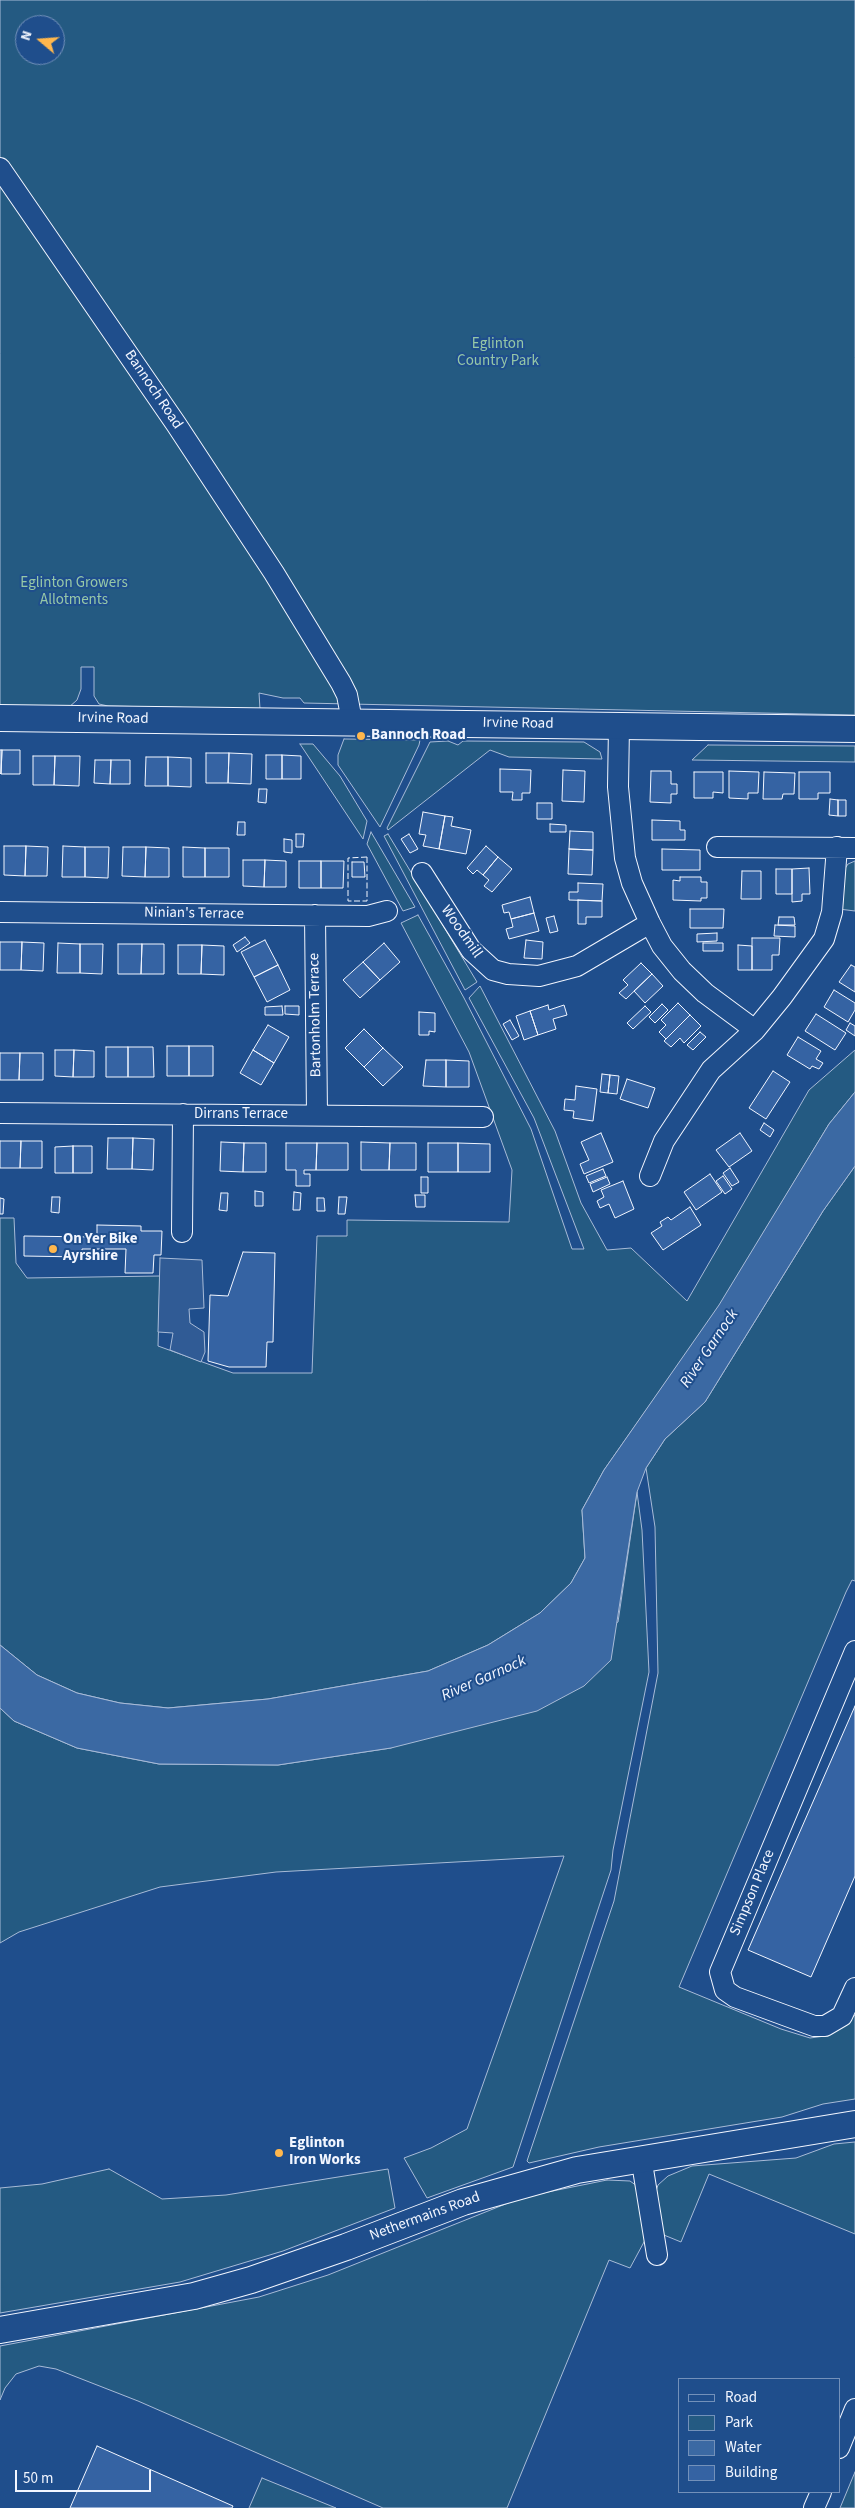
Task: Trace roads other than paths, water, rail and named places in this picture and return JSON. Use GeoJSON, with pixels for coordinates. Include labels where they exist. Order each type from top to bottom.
{"type":"FeatureCollection","features":[{"type":"Feature","properties":{"kind":"main road","name":"Irvine Road"},"geometry":{"type":"LineString","coordinates":[[0,718],[352,721],[855,729]]}},
{"type":"Feature","properties":{"kind":"main road","name":"Nethermains Road"},"geometry":{"type":"LineString","coordinates":[[0,2330],[194,2296],[251,2280],[346,2247],[463,2202],[577,2170],[855,2124]]}},
{"type":"Feature","properties":{"kind":"street","name":"Bannoch Road"},"geometry":{"type":"LineString","coordinates":[[0,168],[176,424],[274,573],[341,683],[347,695],[352,721]]}},
{"type":"Feature","properties":{"kind":"street"},"geometry":{"type":"LineString","coordinates":[[618,726],[618,786],[626,858],[632,883],[650,923],[662,946],[682,971],[705,993],[755,1030]]}},
{"type":"Feature","properties":{"kind":"street"},"geometry":{"type":"LineString","coordinates":[[650,1176],[664,1141],[691,1098],[712,1070],[755,1030],[782,997],[824,939],[832,912],[846,847],[717,847]]}},
{"type":"Feature","properties":{"kind":"street","name":"Woodmill"},"geometry":{"type":"LineString","coordinates":[[422,873],[471,950],[493,970],[508,974],[539,976],[577,966],[650,923]]}},
{"type":"Feature","properties":{"kind":"street","name":"Ninian's Terrace"},"geometry":{"type":"LineString","coordinates":[[0,912],[368,916],[387,912]]}},
{"type":"Feature","properties":{"kind":"street","name":"Bartonholm Terrace"},"geometry":{"type":"LineString","coordinates":[[315,916],[317,1115]]}},
{"type":"Feature","properties":{"kind":"street","name":"Dirrans Terrace"},"geometry":{"type":"LineString","coordinates":[[0,1113],[483,1117]]}},
{"type":"Feature","properties":{"kind":"street"},"geometry":{"type":"LineString","coordinates":[[182,1232],[183,1114]]}},
{"type":"Feature","properties":{"kind":"street","name":"Simpson Place"},"geometry":{"type":"LineString","coordinates":[[855,1651],[720,1972],[725,1990],[735,1997],[814,2026],[825,2026],[842,2016],[855,1988]]}},
{"type":"Feature","properties":{"kind":"street"},"geometry":{"type":"LineString","coordinates":[[641,2158],[658,2255]]}},
{"type":"Feature","properties":{"kind":"street"},"geometry":{"type":"LineString","coordinates":[[840,2446],[855,2409]]}},
{"type":"Feature","properties":{"kind":"street"},"geometry":{"type":"LineString","coordinates":[[814,2508],[821,2493]]}},
{"type":"Feature","properties":{"kind":"water","name":"River Garnock"},"geometry":{"type":"Polygon","coordinates":[[[855,1092],[855,1166],[823,1211],[705,1402],[665,1439],[646,1468],[637,1492],[611,1660],[584,1686],[537,1711],[391,1748],[278,1765],[159,1764],[77,1748],[14,1721],[0,1708],[0,1645],[37,1675],[77,1693],[120,1703],[168,1708],[268,1699],[428,1671],[488,1645],[540,1613],[571,1583],[585,1558],[582,1510],[604,1470],[719,1305],[829,1124],[855,1092]]]}},
{"type":"Feature","properties":{"kind":"place","name":"Bannoch Road"},"geometry":{"type":"Point","coordinates":[361,736]}},
{"type":"Feature","properties":{"kind":"place","name":"On Yer Bike Ayrshire"},"geometry":{"type":"Point","coordinates":[53,1249]}},
{"type":"Feature","properties":{"kind":"place","name":"Eglinton Iron Works"},"geometry":{"type":"Point","coordinates":[279,2153]}},
{"type":"Feature","properties":{"kind":"park label","name":"Eglinton Country Park"},"geometry":{"type":"Point","coordinates":[498,354]}},
{"type":"Feature","properties":{"kind":"park label","name":"Eglinton Growers Allotments"},"geometry":{"type":"Point","coordinates":[74,592]}}]}
